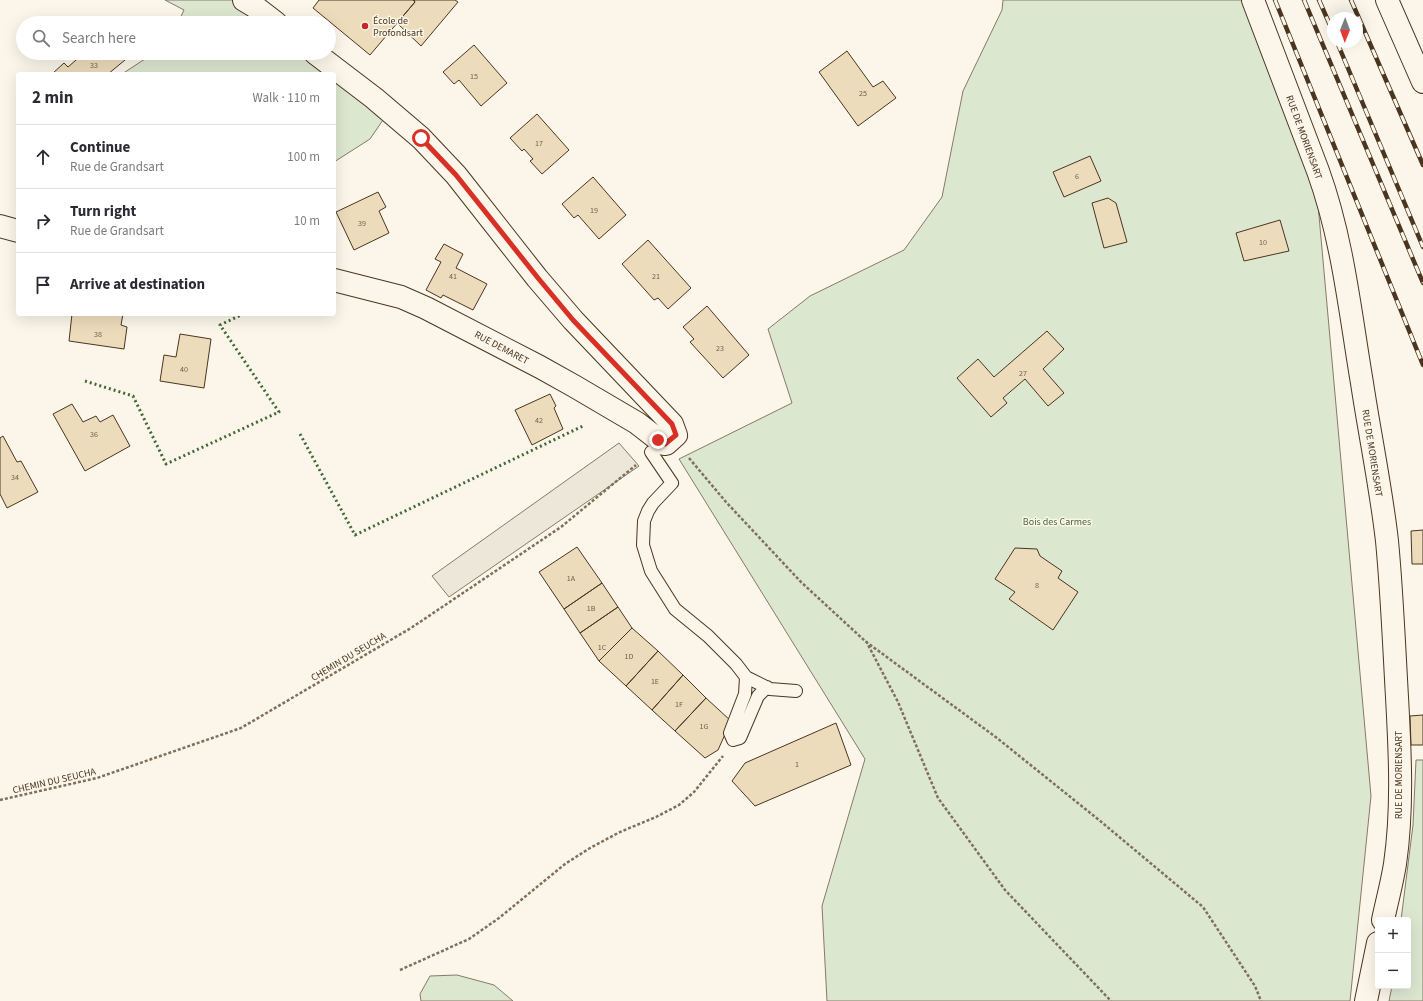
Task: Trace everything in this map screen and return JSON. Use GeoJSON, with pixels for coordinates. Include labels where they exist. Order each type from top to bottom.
{"type":"FeatureCollection","features":[{"type":"Feature","properties":{"kind":"street","name":"RUE DE MORIENSART"},"geometry":{"type":"LineString","coordinates":[[1253,0],[1324,186],[1335,228],[1347,283],[1386,540],[1392,595],[1400,753],[1400,808],[1395,863],[1384,917]]}},
{"type":"Feature","properties":{"kind":"street"},"geometry":{"type":"LineString","coordinates":[[1387,0],[1423,82]]}},
{"type":"Feature","properties":{"kind":"street"},"geometry":{"type":"LineString","coordinates":[[253,2],[268,16]]}},
{"type":"Feature","properties":{"kind":"street"},"geometry":{"type":"LineString","coordinates":[[324,60],[374,98],[421,138],[456,175],[573,320],[672,424],[676,434],[660,444]]}},
{"type":"Feature","properties":{"kind":"street"},"geometry":{"type":"LineString","coordinates":[[0,226],[16,230]]}},
{"type":"Feature","properties":{"kind":"street","name":"RUE DEMARET"},"geometry":{"type":"LineString","coordinates":[[336,280],[387,293],[426,308],[540,366],[636,423],[660,444]]}},
{"type":"Feature","properties":{"kind":"street"},"geometry":{"type":"LineString","coordinates":[[1366,1001],[1376,953]]}},
{"type":"Feature","properties":{"kind":"lane"},"geometry":{"type":"LineString","coordinates":[[660,444],[672,483],[648,511],[644,521],[643,545],[651,571],[675,609],[708,636],[736,664],[746,677],[770,689],[796,691]]}},
{"type":"Feature","properties":{"kind":"lane"},"geometry":{"type":"LineString","coordinates":[[746,677],[746,694],[730,733],[733,740],[740,738],[758,696],[767,687]]}},
{"type":"Feature","properties":{"kind":"path"},"geometry":{"type":"LineString","coordinates":[[660,444],[726,502],[801,582],[865,641],[1003,743],[1099,820],[1203,907],[1255,986],[1261,1001]]}},
{"type":"Feature","properties":{"kind":"path","name":"CHEMIN DU SEUCHA"},"geometry":{"type":"LineString","coordinates":[[0,800],[97,778],[241,728],[411,628],[561,527],[660,444]]}},
{"type":"Feature","properties":{"kind":"path"},"geometry":{"type":"LineString","coordinates":[[865,641],[898,702],[938,798],[1005,890],[1111,1001]]}},
{"type":"Feature","properties":{"kind":"path"},"geometry":{"type":"LineString","coordinates":[[400,970],[469,939],[499,918],[565,864],[590,848],[620,832],[656,817],[679,805],[694,792],[720,760],[733,740]]}},
{"type":"Feature","properties":{"kind":"green space"},"geometry":{"type":"Polygon","coordinates":[[[165,0],[259,0],[271,16],[181,16],[184,10],[165,0]]]}},
{"type":"Feature","properties":{"kind":"green space","name":"Bois des Carmes"},"geometry":{"type":"Polygon","coordinates":[[[1003,0],[1245,0],[1316,182],[1371,796],[1350,1001],[827,1001],[822,906],[865,759],[679,459],[792,403],[768,329],[810,296],[904,250],[942,197],[963,91],[1002,10],[1003,0]]]}},
{"type":"Feature","properties":{"kind":"green space"},"geometry":{"type":"Polygon","coordinates":[[[143,60],[324,60],[389,111],[370,139],[336,161],[336,72],[125,72],[143,60]]]}},
{"type":"Feature","properties":{"kind":"green space"},"geometry":{"type":"Polygon","coordinates":[[[1416,760],[1423,760],[1423,1001],[1389,1001],[1391,989],[1411,989],[1411,917],[1401,917],[1413,825],[1416,760]]]}},
{"type":"Feature","properties":{"kind":"green space"},"geometry":{"type":"Polygon","coordinates":[[[457,975],[494,985],[513,1001],[421,1001],[420,994],[430,976],[457,975]]]}},
{"type":"Feature","properties":{"kind":"shaded area"},"geometry":{"type":"Polygon","coordinates":[[[619,443],[639,466],[449,597],[432,576],[619,443]]]}},
{"type":"Feature","properties":{"kind":"building","name":"École de Profondsart"},"geometry":{"type":"Polygon","coordinates":[[[319,0],[413,0],[415,2],[370,55],[336,27],[336,16],[323,16],[313,8],[319,0]]]}},
{"type":"Feature","properties":{"kind":"building"},"geometry":{"type":"Polygon","coordinates":[[[414,0],[455,0],[458,2],[421,46],[397,23],[415,2],[414,0]]]}},
{"type":"Feature","properties":{"kind":"building"},"geometry":{"type":"Polygon","coordinates":[[[474,45],[507,83],[481,106],[459,80],[454,84],[443,72],[474,45]]]}},
{"type":"Feature","properties":{"kind":"building"},"geometry":{"type":"Polygon","coordinates":[[[847,51],[873,87],[883,81],[896,98],[858,126],[819,72],[847,51]]]}},
{"type":"Feature","properties":{"kind":"building"},"geometry":{"type":"Polygon","coordinates":[[[76,60],[125,60],[110,72],[54,72],[64,63],[68,67],[76,60]]]}},
{"type":"Feature","properties":{"kind":"building"},"geometry":{"type":"Polygon","coordinates":[[[537,114],[569,150],[542,174],[530,161],[533,159],[524,149],[522,151],[510,138],[537,114]]]}},
{"type":"Feature","properties":{"kind":"building"},"geometry":{"type":"Polygon","coordinates":[[[1090,156],[1101,181],[1064,197],[1053,172],[1090,156]]]}},
{"type":"Feature","properties":{"kind":"building"},"geometry":{"type":"Polygon","coordinates":[[[593,177],[626,215],[599,239],[578,215],[574,218],[562,204],[593,177]]]}},
{"type":"Feature","properties":{"kind":"building"},"geometry":{"type":"Polygon","coordinates":[[[378,192],[386,207],[379,211],[389,233],[354,250],[336,212],[378,192]]]}},
{"type":"Feature","properties":{"kind":"building"},"geometry":{"type":"Polygon","coordinates":[[[1108,198],[1116,203],[1127,242],[1104,248],[1092,203],[1108,198]]]}},
{"type":"Feature","properties":{"kind":"building"},"geometry":{"type":"Polygon","coordinates":[[[1280,220],[1289,251],[1244,261],[1236,233],[1280,220]]]}},
{"type":"Feature","properties":{"kind":"building"},"geometry":{"type":"Polygon","coordinates":[[[648,240],[691,288],[668,309],[658,298],[654,300],[622,264],[648,240]]]}},
{"type":"Feature","properties":{"kind":"building"},"geometry":{"type":"Polygon","coordinates":[[[444,244],[463,254],[456,268],[487,284],[473,310],[443,295],[441,298],[426,290],[441,262],[435,259],[444,244]]]}},
{"type":"Feature","properties":{"kind":"building"},"geometry":{"type":"Polygon","coordinates":[[[707,306],[749,355],[723,378],[690,342],[694,339],[683,327],[707,306]]]}},
{"type":"Feature","properties":{"kind":"building"},"geometry":{"type":"Polygon","coordinates":[[[72,316],[123,316],[121,325],[127,327],[124,349],[69,341],[72,316]]]}},
{"type":"Feature","properties":{"kind":"building"},"geometry":{"type":"Polygon","coordinates":[[[1047,331],[1064,349],[1043,369],[1064,393],[1048,406],[1025,379],[1003,398],[1007,403],[991,417],[957,378],[978,359],[994,377],[1047,331]]]}},
{"type":"Feature","properties":{"kind":"building"},"geometry":{"type":"Polygon","coordinates":[[[180,334],[211,339],[204,388],[160,381],[164,355],[176,357],[180,334]]]}},
{"type":"Feature","properties":{"kind":"building"},"geometry":{"type":"Polygon","coordinates":[[[550,394],[556,406],[554,408],[563,429],[532,445],[515,410],[550,394]]]}},
{"type":"Feature","properties":{"kind":"building"},"geometry":{"type":"Polygon","coordinates":[[[72,404],[83,422],[96,416],[100,422],[113,415],[130,446],[85,471],[53,414],[72,404]]]}},
{"type":"Feature","properties":{"kind":"building"},"geometry":{"type":"Polygon","coordinates":[[[3,436],[17,462],[21,461],[38,492],[7,508],[0,494],[0,438],[3,436]]]}},
{"type":"Feature","properties":{"kind":"building"},"geometry":{"type":"Polygon","coordinates":[[[1423,530],[1423,564],[1412,564],[1411,531],[1423,530]]]}},
{"type":"Feature","properties":{"kind":"building"},"geometry":{"type":"Polygon","coordinates":[[[577,547],[602,583],[564,609],[539,572],[577,547]]]}},
{"type":"Feature","properties":{"kind":"building"},"geometry":{"type":"Polygon","coordinates":[[[1015,548],[1037,549],[1040,556],[1062,571],[1058,578],[1078,592],[1053,630],[1009,599],[1015,592],[995,579],[1015,548]]]}},
{"type":"Feature","properties":{"kind":"building"},"geometry":{"type":"Polygon","coordinates":[[[602,583],[618,607],[580,633],[564,609],[602,583]]]}},
{"type":"Feature","properties":{"kind":"building"},"geometry":{"type":"Polygon","coordinates":[[[618,607],[632,628],[599,661],[580,633],[618,607]]]}},
{"type":"Feature","properties":{"kind":"building"},"geometry":{"type":"Polygon","coordinates":[[[632,628],[658,651],[626,686],[599,661],[632,628]]]}},
{"type":"Feature","properties":{"kind":"building"},"geometry":{"type":"Polygon","coordinates":[[[658,651],[683,675],[652,710],[626,686],[658,651]]]}},
{"type":"Feature","properties":{"kind":"building"},"geometry":{"type":"Polygon","coordinates":[[[683,675],[706,698],[675,731],[652,710],[683,675]]]}},
{"type":"Feature","properties":{"kind":"building"},"geometry":{"type":"Polygon","coordinates":[[[706,698],[731,721],[718,750],[705,758],[675,731],[706,698]]]}},
{"type":"Feature","properties":{"kind":"building"},"geometry":{"type":"Polygon","coordinates":[[[1423,715],[1423,745],[1411,745],[1410,716],[1423,715]]]}},
{"type":"Feature","properties":{"kind":"building"},"geometry":{"type":"Polygon","coordinates":[[[836,723],[851,765],[755,806],[732,781],[745,763],[836,723]]]}},
{"type":"Feature","properties":{"kind":"railway"},"geometry":{"type":"LineString","coordinates":[[1275,0],[1423,365]]}},
{"type":"Feature","properties":{"kind":"railway"},"geometry":{"type":"LineString","coordinates":[[1304,0],[1423,283]]}},
{"type":"Feature","properties":{"kind":"railway"},"geometry":{"type":"LineString","coordinates":[[1319,0],[1327,18]]}},
{"type":"Feature","properties":{"kind":"railway"},"geometry":{"type":"LineString","coordinates":[[1351,0],[1423,165]]}},
{"type":"Feature","properties":{"kind":"railway"},"geometry":{"type":"LineString","coordinates":[[1340,48],[1423,247]]}},
{"type":"Feature","properties":{"kind":"hedge"},"geometry":{"type":"LineString","coordinates":[[85,381],[133,396],[166,464],[279,412],[220,325],[239,316]]}},
{"type":"Feature","properties":{"kind":"hedge"},"geometry":{"type":"LineString","coordinates":[[300,434],[355,535],[585,425]]}},
{"type":"Feature","properties":{"kind":"place","name":"École de Profondsart"},"geometry":{"type":"Point","coordinates":[365,26]}},
{"type":"Feature","properties":{"kind":"route"},"geometry":{"type":"LineString","coordinates":[[421,138],[456,175],[573,320],[672,424],[676,435],[666,444],[658,440]]}}]}
